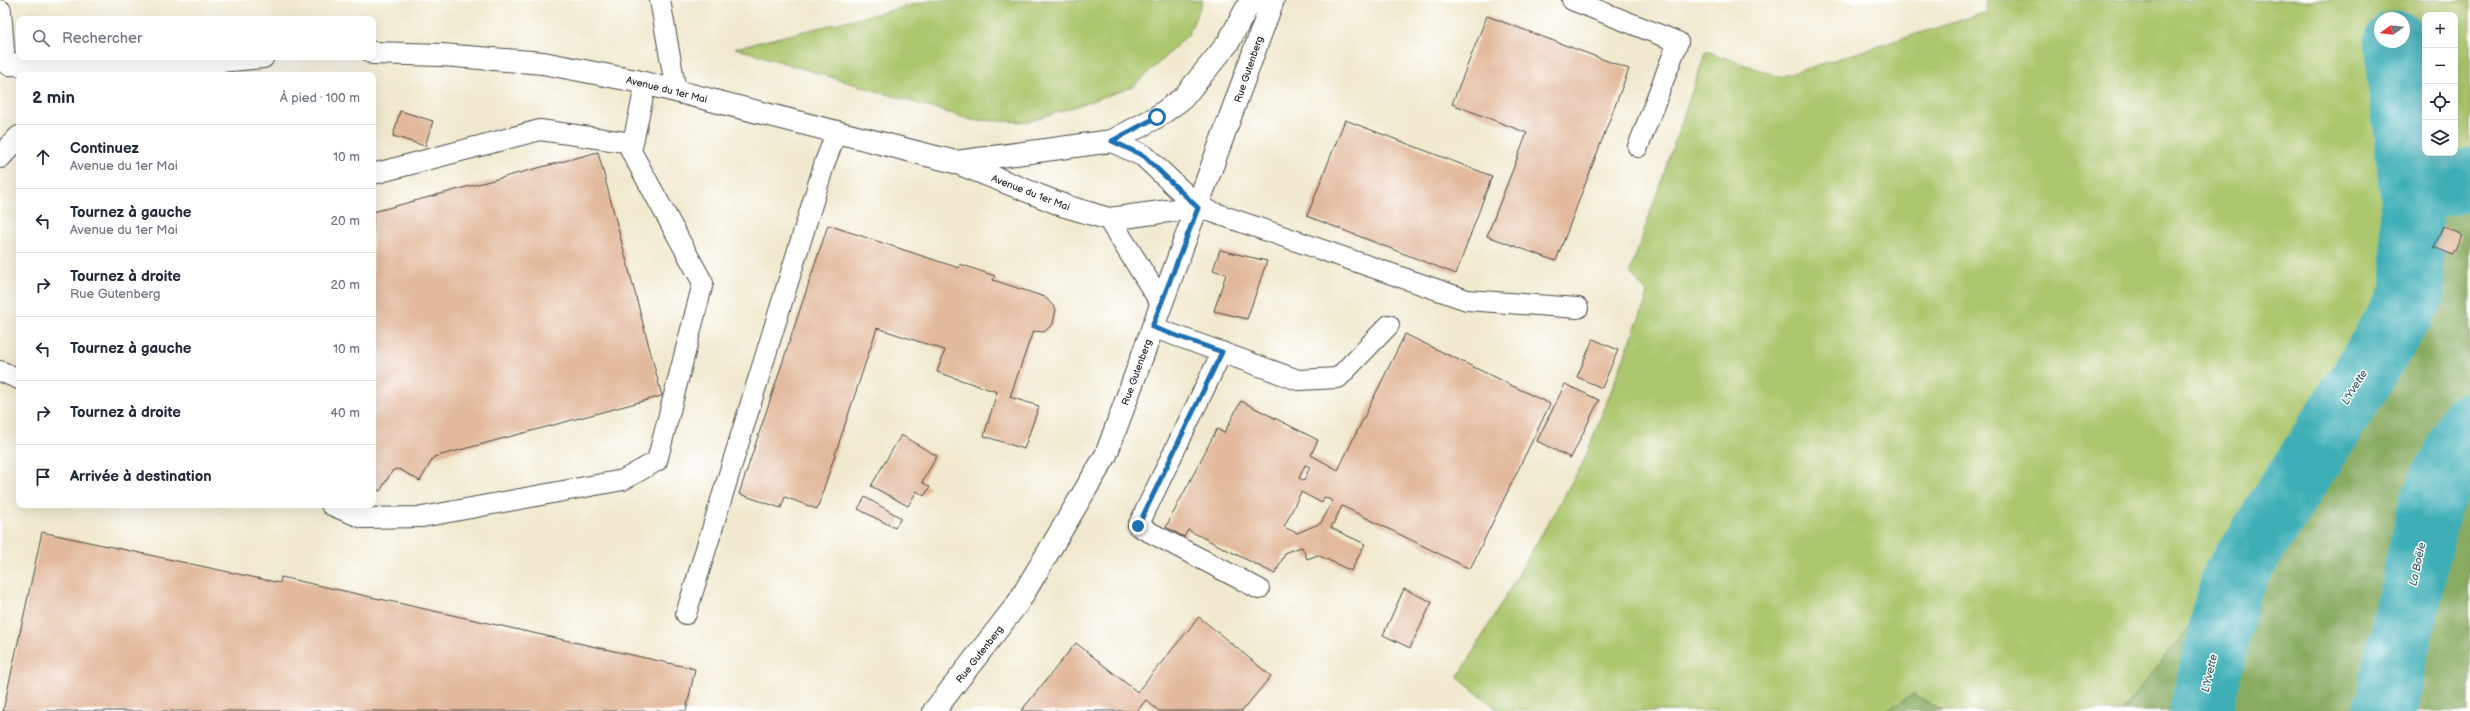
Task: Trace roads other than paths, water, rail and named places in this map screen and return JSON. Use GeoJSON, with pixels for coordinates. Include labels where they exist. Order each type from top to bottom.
{"type":"FeatureCollection","features":[{"type":"Feature","properties":{"kind":"street","name":"Avenue du 1er Mai"},"geometry":{"type":"LineString","coordinates":[[954,162],[1112,141],[1157,117],[1183,98],[1228,43],[1251,0]]}},
{"type":"Feature","properties":{"kind":"street","name":"Rue Gutenberg"},"geometry":{"type":"LineString","coordinates":[[934,711],[1018,602],[1106,455],[1161,302],[1198,208],[1273,0]]}},
{"type":"Feature","properties":{"kind":"street"},"geometry":{"type":"LineString","coordinates":[[0,11],[8,65],[79,67],[130,64],[150,71],[239,60]]}},
{"type":"Feature","properties":{"kind":"street","name":"Avenue du 1er Mai"},"geometry":{"type":"LineString","coordinates":[[376,53],[442,55],[543,63],[646,83],[954,162],[1065,206],[1110,219],[1198,208]]}},
{"type":"Feature","properties":{"kind":"street"},"geometry":{"type":"LineString","coordinates":[[1,158],[16,140]]}},
{"type":"Feature","properties":{"kind":"street"},"geometry":{"type":"LineString","coordinates":[[1112,141],[1144,156],[1198,208]]}},
{"type":"Feature","properties":{"kind":"street"},"geometry":{"type":"LineString","coordinates":[[1110,219],[1161,302]]}},
{"type":"Feature","properties":{"kind":"lane"},"geometry":{"type":"LineString","coordinates":[[660,0],[676,91]]}},
{"type":"Feature","properties":{"kind":"lane"},"geometry":{"type":"LineString","coordinates":[[1572,0],[1678,42],[1638,147]]}},
{"type":"Feature","properties":{"kind":"lane"},"geometry":{"type":"LineString","coordinates":[[338,508],[363,518],[422,517],[623,480],[657,461],[703,283],[631,151],[646,83]]}},
{"type":"Feature","properties":{"kind":"lane"},"geometry":{"type":"LineString","coordinates":[[376,173],[540,130],[632,143]]}},
{"type":"Feature","properties":{"kind":"lane"},"geometry":{"type":"LineString","coordinates":[[686,614],[824,162],[837,131]]}},
{"type":"Feature","properties":{"kind":"lane"},"geometry":{"type":"LineString","coordinates":[[1198,208],[1467,300],[1578,308]]}},
{"type":"Feature","properties":{"kind":"lane"},"geometry":{"type":"LineString","coordinates":[[1152,327],[1298,380],[1338,378],[1389,325]]}},
{"type":"Feature","properties":{"kind":"lane"},"geometry":{"type":"LineString","coordinates":[[1222,352],[1138,526],[1259,589]]}},
{"type":"Feature","properties":{"kind":"lane"},"geometry":{"type":"LineString","coordinates":[[0,371],[16,378]]}},
{"type":"Feature","properties":{"kind":"waterway","name":"L'Yvette"},"geometry":{"type":"LineString","coordinates":[[2201,711],[2231,582],[2360,381],[2413,294],[2411,193],[2397,48]]}},
{"type":"Feature","properties":{"kind":"waterway"},"geometry":{"type":"LineString","coordinates":[[2411,193],[2470,179]]}},
{"type":"Feature","properties":{"kind":"waterway","name":"La Boële"},"geometry":{"type":"LineString","coordinates":[[2385,711],[2430,504],[2470,423]]}}]}
